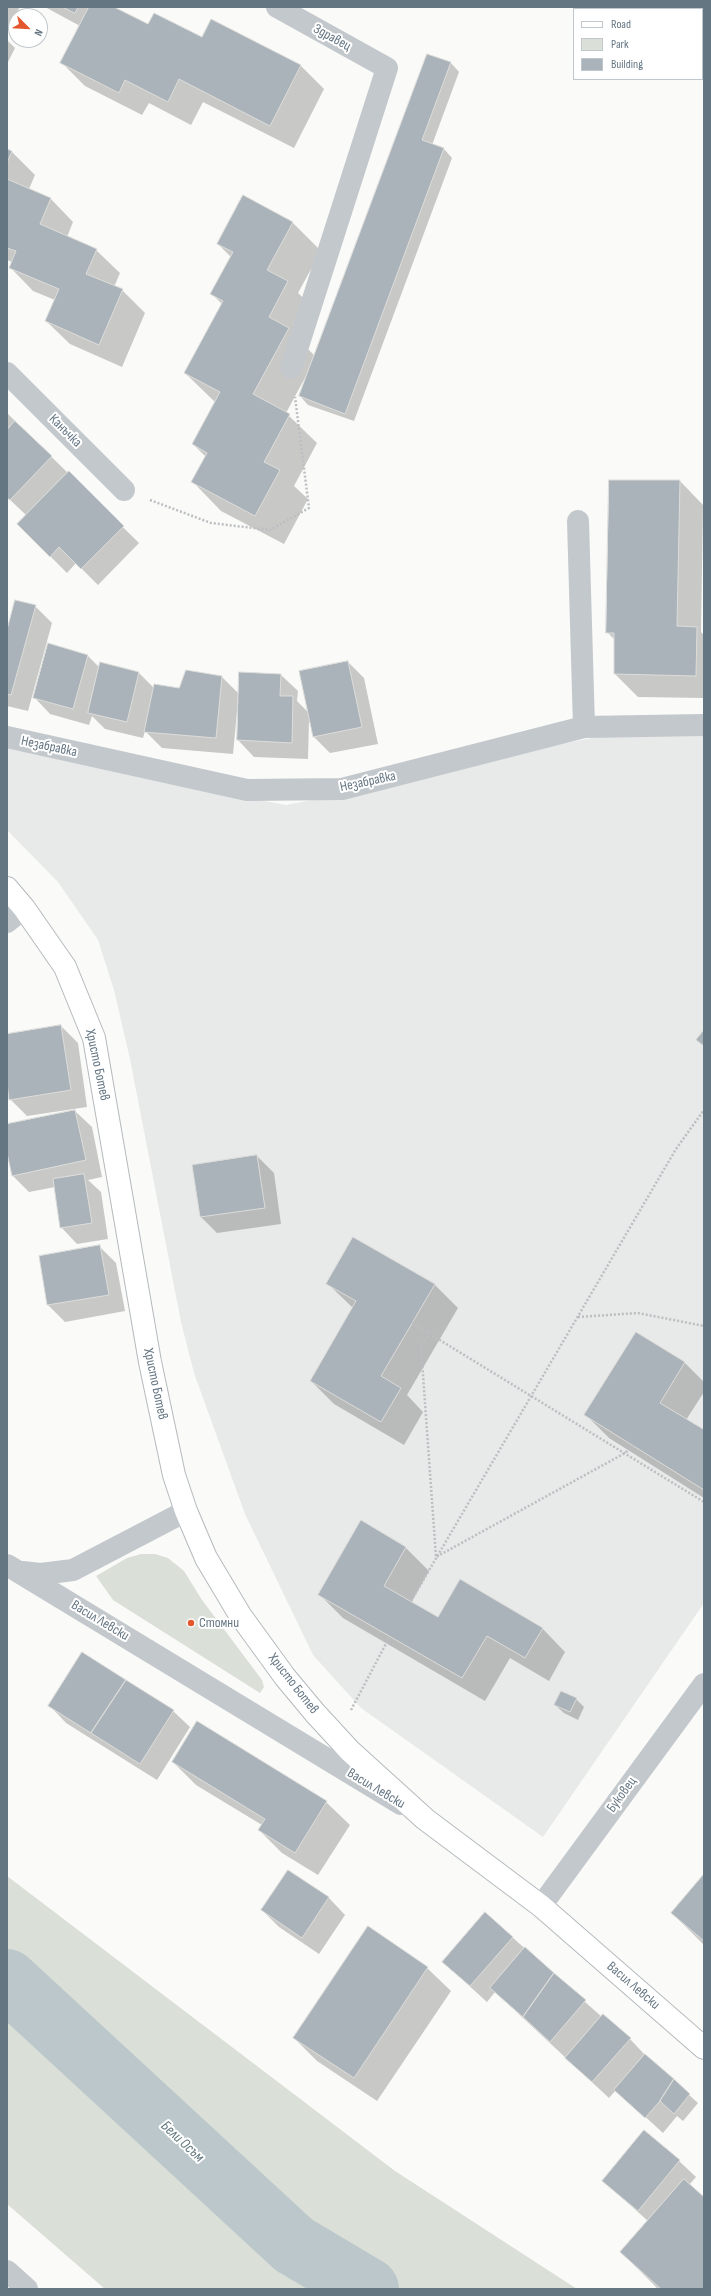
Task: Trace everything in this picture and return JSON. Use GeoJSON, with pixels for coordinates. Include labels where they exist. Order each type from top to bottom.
{"type":"FeatureCollection","features":[{"type":"Feature","properties":{"kind":"main road","name":"Христо Ботев"},"geometry":{"type":"LineString","coordinates":[[7,888],[24,908],[65,967],[94,1038],[150,1362],[174,1475],[186,1511],[206,1558],[240,1615],[286,1678],[338,1737],[425,1819]]}},
{"type":"Feature","properties":{"kind":"main road","name":"Васил Левски"},"geometry":{"type":"LineString","coordinates":[[425,1819],[541,1906],[704,2048]]}},
{"type":"Feature","properties":{"kind":"street","name":"Здравец"},"geometry":{"type":"LineString","coordinates":[[276,7],[387,68],[291,368]]}},
{"type":"Feature","properties":{"kind":"street","name":"Канъчка"},"geometry":{"type":"LineString","coordinates":[[7,373],[124,490]]}},
{"type":"Feature","properties":{"kind":"street"},"geometry":{"type":"LineString","coordinates":[[578,521],[584,728]]}},
{"type":"Feature","properties":{"kind":"street","name":"Незабравка"},"geometry":{"type":"LineString","coordinates":[[7,737],[247,790],[342,789],[584,728],[704,725]]}},
{"type":"Feature","properties":{"kind":"street"},"geometry":{"type":"LineString","coordinates":[[7,922],[24,908]]}},
{"type":"Feature","properties":{"kind":"street","name":"Васил Левски"},"geometry":{"type":"LineString","coordinates":[[13,1568],[41,1574],[73,1570],[186,1511]]}},
{"type":"Feature","properties":{"kind":"street","name":"Васил Левски"},"geometry":{"type":"LineString","coordinates":[[13,1568],[425,1819]]}},
{"type":"Feature","properties":{"kind":"street","name":"Буковец"},"geometry":{"type":"LineString","coordinates":[[541,1906],[704,1684]]}},
{"type":"Feature","properties":{"kind":"street"},"geometry":{"type":"LineString","coordinates":[[7,2271],[27,2289]]}},
{"type":"Feature","properties":{"kind":"path"},"geometry":{"type":"LineString","coordinates":[[124,490],[211,523],[270,530],[309,508],[291,368]]}},
{"type":"Feature","properties":{"kind":"path"},"geometry":{"type":"LineString","coordinates":[[411,1601],[676,1149],[704,1110]]}},
{"type":"Feature","properties":{"kind":"path"},"geometry":{"type":"LineString","coordinates":[[577,1317],[638,1313],[704,1326]]}},
{"type":"Feature","properties":{"kind":"path"},"geometry":{"type":"LineString","coordinates":[[412,1323],[532,1395],[704,1502]]}},
{"type":"Feature","properties":{"kind":"path"},"geometry":{"type":"LineString","coordinates":[[430,1334],[421,1347],[436,1557]]}},
{"type":"Feature","properties":{"kind":"path"},"geometry":{"type":"LineString","coordinates":[[436,1557],[625,1453],[634,1446]]}},
{"type":"Feature","properties":{"kind":"path"},"geometry":{"type":"LineString","coordinates":[[338,1737],[390,1636]]}},
{"type":"Feature","properties":{"kind":"shaded area"},"geometry":{"type":"Polygon","coordinates":[[[644,728],[704,729],[704,1603],[543,1837],[361,1708],[313,1655],[245,1514],[194,1373],[181,1322],[130,1059],[114,990],[98,940],[58,882],[7,830],[7,743],[193,788],[286,805],[374,788],[524,751],[644,728]]]}},
{"type":"Feature","properties":{"kind":"green space"},"geometry":{"type":"Polygon","coordinates":[[[141,1554],[155,1554],[168,1558],[184,1571],[202,1600],[262,1680],[264,1687],[260,1693],[113,1600],[96,1576],[127,1558],[141,1554]]]}},
{"type":"Feature","properties":{"kind":"green space"},"geometry":{"type":"Polygon","coordinates":[[[7,1876],[395,2171],[577,2289],[105,2289],[7,2204],[7,1876]]]}},
{"type":"Feature","properties":{"kind":"building"},"geometry":{"type":"Polygon","coordinates":[[[63,7],[78,7],[75,13],[63,7]]]}},
{"type":"Feature","properties":{"kind":"building"},"geometry":{"type":"Polygon","coordinates":[[[89,7],[114,7],[148,24],[154,13],[202,37],[211,19],[301,65],[270,126],[179,79],[168,102],[125,80],[119,93],[60,63],[89,7]]]}},
{"type":"Feature","properties":{"kind":"building"},"geometry":{"type":"Polygon","coordinates":[[[427,54],[451,62],[422,140],[444,148],[345,414],[299,396],[427,54]]]}},
{"type":"Feature","properties":{"kind":"building"},"geometry":{"type":"Polygon","coordinates":[[[7,149],[12,151],[7,163],[7,149]]]}},
{"type":"Feature","properties":{"kind":"building"},"geometry":{"type":"Polygon","coordinates":[[[7,179],[51,198],[40,224],[97,249],[86,274],[123,289],[99,345],[45,321],[59,289],[9,268],[16,251],[7,248],[7,179]]]}},
{"type":"Feature","properties":{"kind":"building"},"geometry":{"type":"Polygon","coordinates":[[[243,195],[293,222],[267,270],[288,281],[269,317],[289,328],[253,394],[290,414],[264,462],[280,470],[255,516],[191,482],[207,453],[192,444],[220,392],[184,373],[223,301],[210,294],[233,252],[217,244],[243,195]]]}},
{"type":"Feature","properties":{"kind":"building"},"geometry":{"type":"Polygon","coordinates":[[[15,421],[52,456],[10,500],[7,498],[7,430],[15,421]]]}},
{"type":"Feature","properties":{"kind":"building"},"geometry":{"type":"Polygon","coordinates":[[[69,471],[124,526],[81,569],[59,547],[50,557],[17,524],[69,471]]]}},
{"type":"Feature","properties":{"kind":"building"},"geometry":{"type":"Polygon","coordinates":[[[609,480],[680,480],[677,626],[697,627],[696,676],[614,674],[614,633],[606,633],[609,480]]]}},
{"type":"Feature","properties":{"kind":"building"},"geometry":{"type":"Polygon","coordinates":[[[15,600],[36,605],[11,695],[7,694],[7,630],[15,600]]]}},
{"type":"Feature","properties":{"kind":"building"},"geometry":{"type":"Polygon","coordinates":[[[48,643],[88,655],[73,709],[33,698],[48,643]]]}},
{"type":"Feature","properties":{"kind":"building"},"geometry":{"type":"Polygon","coordinates":[[[348,661],[362,727],[313,737],[299,671],[348,661]]]}},
{"type":"Feature","properties":{"kind":"building"},"geometry":{"type":"Polygon","coordinates":[[[100,662],[139,672],[127,722],[88,713],[100,662]]]}},
{"type":"Feature","properties":{"kind":"building"},"geometry":{"type":"Polygon","coordinates":[[[186,670],[222,676],[216,738],[144,732],[154,684],[179,688],[186,670]]]}},
{"type":"Feature","properties":{"kind":"building"},"geometry":{"type":"Polygon","coordinates":[[[239,672],[281,674],[280,696],[293,696],[292,743],[237,740],[239,672]]]}},
{"type":"Feature","properties":{"kind":"building"},"geometry":{"type":"Polygon","coordinates":[[[61,1025],[71,1090],[9,1100],[7,1083],[7,1034],[61,1025]]]}},
{"type":"Feature","properties":{"kind":"building"},"geometry":{"type":"Polygon","coordinates":[[[704,1030],[704,1046],[696,1040],[704,1030]]]}},
{"type":"Feature","properties":{"kind":"building"},"geometry":{"type":"Polygon","coordinates":[[[75,1110],[86,1160],[12,1176],[7,1153],[7,1124],[75,1110]]]}},
{"type":"Feature","properties":{"kind":"building"},"geometry":{"type":"Polygon","coordinates":[[[257,1155],[265,1208],[200,1217],[192,1165],[257,1155]]]}},
{"type":"Feature","properties":{"kind":"building"},"geometry":{"type":"Polygon","coordinates":[[[84,1174],[92,1223],[60,1228],[53,1179],[84,1174]]]}},
{"type":"Feature","properties":{"kind":"building"},"geometry":{"type":"Polygon","coordinates":[[[353,1237],[435,1284],[381,1376],[401,1388],[381,1422],[310,1381],[356,1301],[326,1284],[353,1237]]]}},
{"type":"Feature","properties":{"kind":"building"},"geometry":{"type":"Polygon","coordinates":[[[100,1245],[109,1295],[47,1305],[39,1256],[100,1245]]]}},
{"type":"Feature","properties":{"kind":"building"},"geometry":{"type":"Polygon","coordinates":[[[636,1332],[685,1362],[660,1403],[703,1429],[704,1428],[704,1490],[584,1415],[636,1332]]]}},
{"type":"Feature","properties":{"kind":"building"},"geometry":{"type":"Polygon","coordinates":[[[361,1520],[406,1547],[384,1586],[438,1617],[460,1579],[543,1628],[525,1658],[487,1636],[462,1678],[318,1595],[361,1520]]]}},
{"type":"Feature","properties":{"kind":"building"},"geometry":{"type":"Polygon","coordinates":[[[82,1652],[126,1680],[91,1733],[48,1706],[82,1652]]]}},
{"type":"Feature","properties":{"kind":"building"},"geometry":{"type":"Polygon","coordinates":[[[126,1680],[174,1710],[140,1764],[91,1733],[126,1680]]]}},
{"type":"Feature","properties":{"kind":"building"},"geometry":{"type":"Polygon","coordinates":[[[561,1691],[577,1698],[570,1712],[554,1705],[561,1691]]]}},
{"type":"Feature","properties":{"kind":"building"},"geometry":{"type":"Polygon","coordinates":[[[197,1721],[327,1801],[295,1853],[258,1830],[265,1819],[172,1762],[197,1721]]]}},
{"type":"Feature","properties":{"kind":"building"},"geometry":{"type":"Polygon","coordinates":[[[288,1870],[329,1897],[302,1938],[261,1910],[288,1870]]]}},
{"type":"Feature","properties":{"kind":"building"},"geometry":{"type":"Polygon","coordinates":[[[704,1874],[704,1941],[671,1913],[704,1874]]]}},
{"type":"Feature","properties":{"kind":"building"},"geometry":{"type":"Polygon","coordinates":[[[485,1912],[513,1937],[470,1986],[442,1962],[485,1912]]]}},
{"type":"Feature","properties":{"kind":"building"},"geometry":{"type":"Polygon","coordinates":[[[368,1926],[428,1967],[354,2078],[293,2038],[368,1926]]]}},
{"type":"Feature","properties":{"kind":"building"},"geometry":{"type":"Polygon","coordinates":[[[525,1947],[554,1973],[523,2017],[490,1988],[525,1947]]]}},
{"type":"Feature","properties":{"kind":"building"},"geometry":{"type":"Polygon","coordinates":[[[554,1973],[586,2000],[550,2042],[523,2017],[554,1973]]]}},
{"type":"Feature","properties":{"kind":"building"},"geometry":{"type":"Polygon","coordinates":[[[603,2014],[631,2038],[592,2082],[565,2058],[603,2014]]]}},
{"type":"Feature","properties":{"kind":"building"},"geometry":{"type":"Polygon","coordinates":[[[645,2054],[674,2079],[660,2101],[645,2118],[614,2090],[645,2054]]]}},
{"type":"Feature","properties":{"kind":"building"},"geometry":{"type":"Polygon","coordinates":[[[674,2079],[690,2094],[674,2114],[660,2101],[674,2079]]]}},
{"type":"Feature","properties":{"kind":"building"},"geometry":{"type":"Polygon","coordinates":[[[644,2130],[680,2160],[638,2211],[602,2181],[644,2130]]]}},
{"type":"Feature","properties":{"kind":"building"},"geometry":{"type":"Polygon","coordinates":[[[684,2179],[704,2197],[704,2289],[661,2289],[620,2252],[684,2179]]]}},
{"type":"Feature","properties":{"kind":"waterway","name":"Бели Осъм"},"geometry":{"type":"LineString","coordinates":[[7,1980],[294,2245],[368,2289]]}},
{"type":"Feature","properties":{"kind":"place","name":"Стомни"},"geometry":{"type":"Point","coordinates":[191,1623]}}]}
